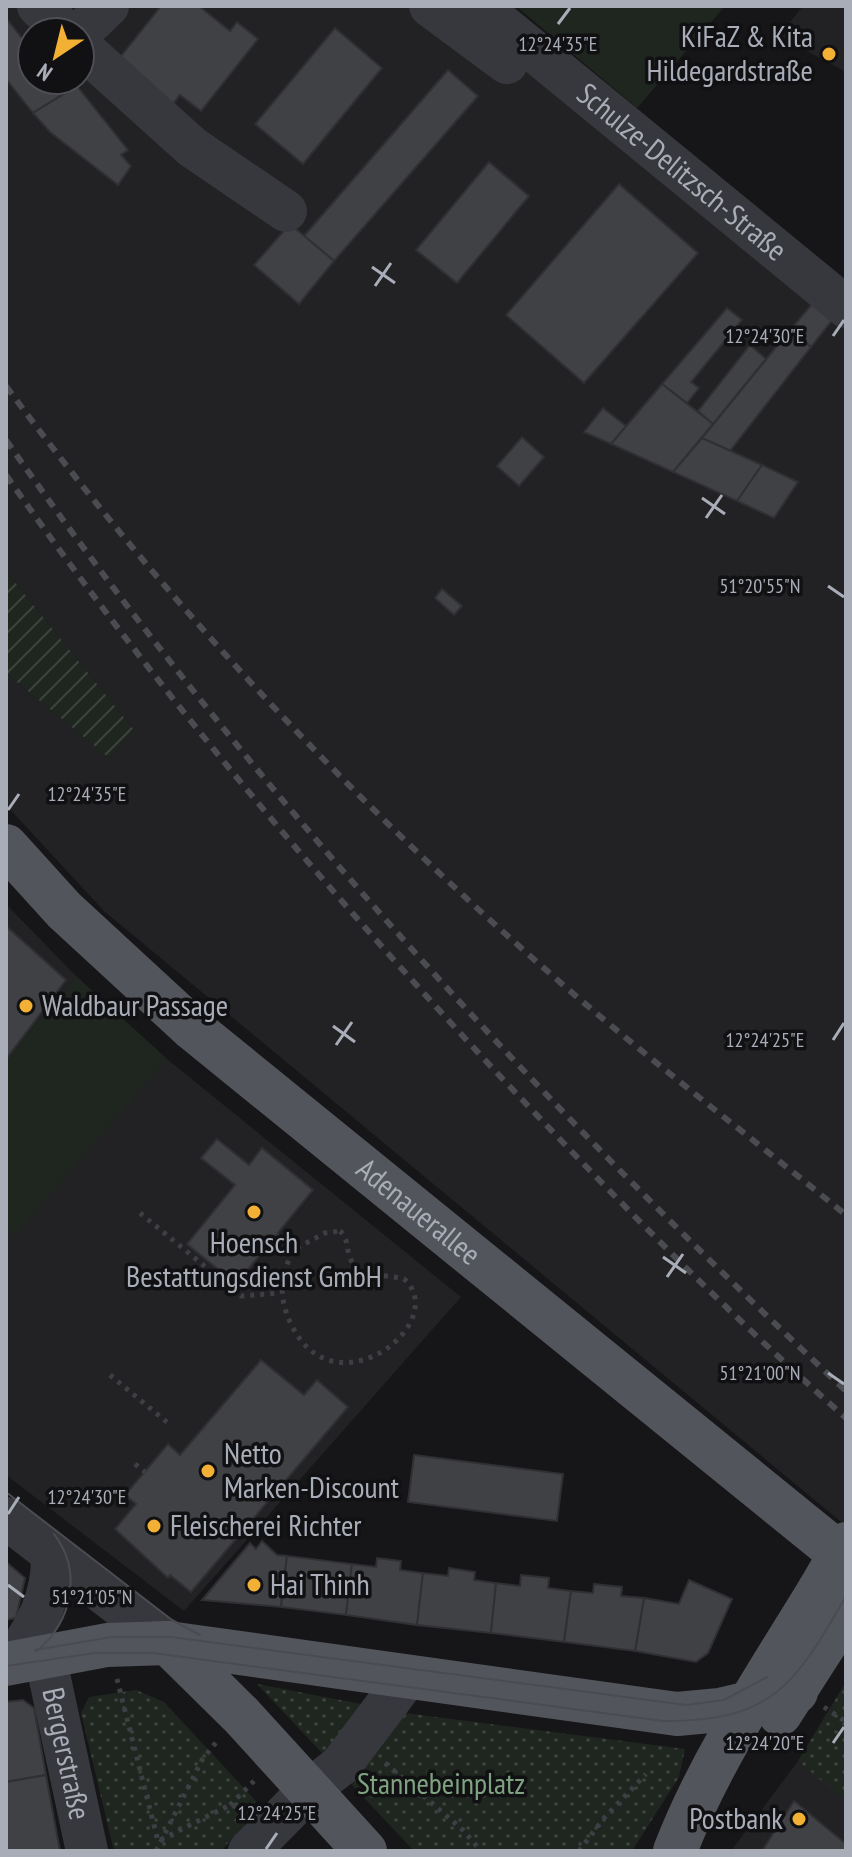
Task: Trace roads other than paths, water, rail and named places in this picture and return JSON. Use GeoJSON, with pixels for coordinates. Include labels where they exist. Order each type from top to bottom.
{"type":"FeatureCollection","features":[{"type":"Feature","properties":{"kind":"main road","name":"Adenauerallee"},"geometry":{"type":"LineString","coordinates":[[6,846],[64,910],[193,1029],[835,1588]]}},
{"type":"Feature","properties":{"kind":"main road"},"geometry":{"type":"LineString","coordinates":[[686,1851],[761,1710],[835,1588],[846,1544]]}},
{"type":"Feature","properties":{"kind":"main road"},"geometry":{"type":"LineString","coordinates":[[21,1661],[107,1645],[168,1643],[677,1714],[761,1710]]}},
{"type":"Feature","properties":{"kind":"main road"},"geometry":{"type":"LineString","coordinates":[[168,1643],[214,1686],[365,1851]]}},
{"type":"Feature","properties":{"kind":"main road"},"geometry":{"type":"LineString","coordinates":[[675,1851],[689,1814],[761,1710]]}},
{"type":"Feature","properties":{"kind":"street"},"geometry":{"type":"LineString","coordinates":[[430,6],[513,67],[593,99]]}},
{"type":"Feature","properties":{"kind":"street","name":"Schulze-Delitzsch-Straße"},"geometry":{"type":"LineString","coordinates":[[479,6],[846,306]]}},
{"type":"Feature","properties":{"kind":"street"},"geometry":{"type":"LineString","coordinates":[[96,60],[192,147],[286,211]]}},
{"type":"Feature","properties":{"kind":"street"},"geometry":{"type":"LineString","coordinates":[[6,1518],[168,1643]]}},
{"type":"Feature","properties":{"kind":"street"},"geometry":{"type":"LineString","coordinates":[[21,1661],[43,1613],[50,1589],[52,1554]]}},
{"type":"Feature","properties":{"kind":"street","name":"Bergerstraße"},"geometry":{"type":"LineString","coordinates":[[21,1661],[87,1851]]}},
{"type":"Feature","properties":{"kind":"street"},"geometry":{"type":"LineString","coordinates":[[252,1831],[334,1773],[408,1676]]}},
{"type":"Feature","properties":{"kind":"tram line"},"geometry":{"type":"LineString","coordinates":[[6,1492],[172,1620],[200,1635]]}},
{"type":"Feature","properties":{"kind":"tram line"},"geometry":{"type":"LineString","coordinates":[[37,1651],[58,1625],[70,1596],[68,1564],[54,1534]]}},
{"type":"Feature","properties":{"kind":"tram line"},"geometry":{"type":"LineString","coordinates":[[6,1666],[95,1653],[153,1653],[663,1721],[700,1720],[755,1705],[776,1692],[811,1653],[846,1596]]}},
{"type":"Feature","properties":{"kind":"tram line"},"geometry":{"type":"LineString","coordinates":[[35,1650],[112,1637],[171,1637],[686,1705],[724,1700],[767,1677]]}},
{"type":"Feature","properties":{"kind":"railway"},"geometry":{"type":"LineString","coordinates":[[6,386],[137,552],[206,632],[350,787],[583,1002],[846,1215]]}},
{"type":"Feature","properties":{"kind":"railway"},"geometry":{"type":"LineString","coordinates":[[6,440],[99,569],[196,695],[401,937],[619,1169],[846,1391]]}},
{"type":"Feature","properties":{"kind":"railway"},"geometry":{"type":"LineString","coordinates":[[6,475],[62,554],[180,708],[304,857],[432,1003],[625,1207],[846,1418]]}},
{"type":"Feature","properties":{"kind":"place","name":"KiFaZ & Kita Hildegardstraße"},"geometry":{"type":"Point","coordinates":[829,54]}},
{"type":"Feature","properties":{"kind":"place","name":"Waldbaur Passage"},"geometry":{"type":"Point","coordinates":[26,1006]}},
{"type":"Feature","properties":{"kind":"place","name":"Hoensch Bestattungsdienst GmbH"},"geometry":{"type":"Point","coordinates":[254,1212]}},
{"type":"Feature","properties":{"kind":"place","name":"Netto Marken-Discount"},"geometry":{"type":"Point","coordinates":[208,1471]}},
{"type":"Feature","properties":{"kind":"place","name":"Fleischerei Richter"},"geometry":{"type":"Point","coordinates":[154,1526]}},
{"type":"Feature","properties":{"kind":"place","name":"Hai Thinh"},"geometry":{"type":"Point","coordinates":[254,1585]}},
{"type":"Feature","properties":{"kind":"place","name":"Postbank"},"geometry":{"type":"Point","coordinates":[799,1819]}},
{"type":"Feature","properties":{"kind":"park label","name":"Stannebeinplatz"},"geometry":{"type":"Point","coordinates":[441,1784]}}]}
